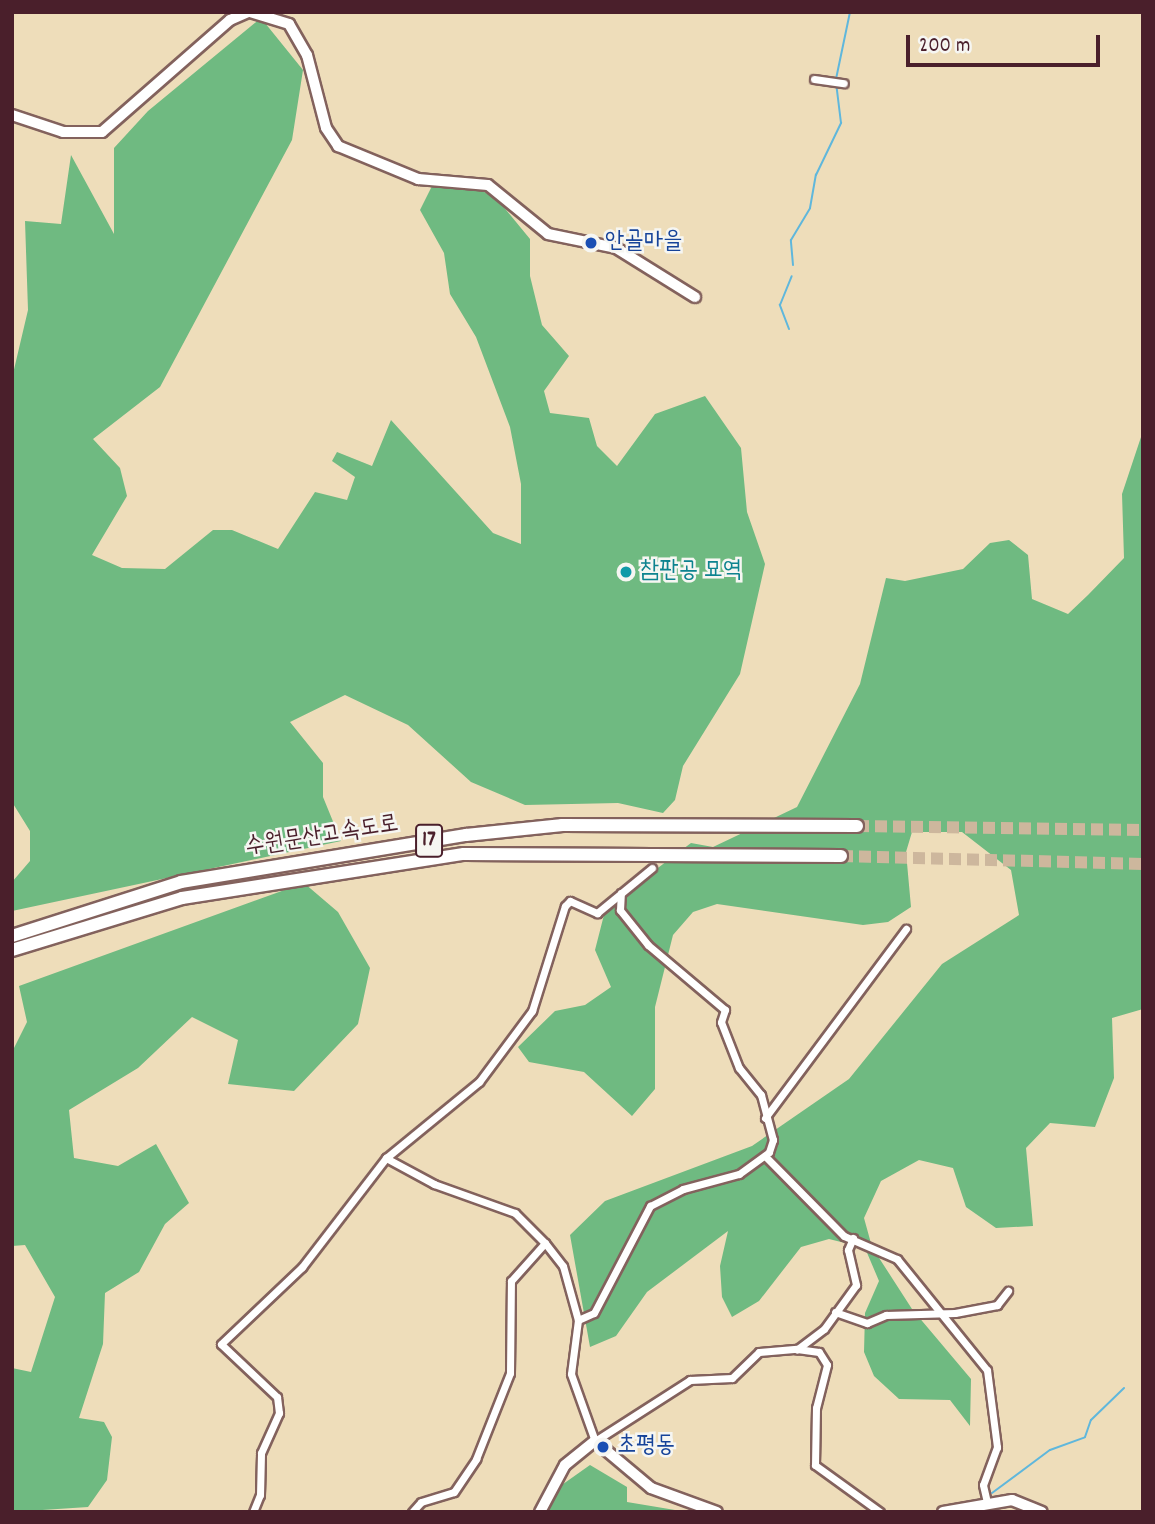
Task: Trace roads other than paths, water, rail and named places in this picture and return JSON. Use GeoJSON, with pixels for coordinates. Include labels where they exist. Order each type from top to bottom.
{"type":"FeatureCollection","features":[{"type":"Feature","properties":{"kind":"highway","name":"수원문산고속도로"},"geometry":{"type":"LineString","coordinates":[[12,936],[181,882],[466,835],[562,825],[857,825]]}},
{"type":"Feature","properties":{"kind":"highway","name":"수원문산고속도로"},"geometry":{"type":"LineString","coordinates":[[12,952],[27,944],[182,898],[464,854],[841,856]]}},
{"type":"Feature","properties":{"kind":"street"},"geometry":{"type":"LineString","coordinates":[[12,115],[63,132],[102,132],[230,20],[249,12],[268,13],[289,24],[307,55],[326,128],[338,146],[418,179],[488,185],[548,234],[617,248],[695,297]]}},
{"type":"Feature","properties":{"kind":"street"},"geometry":{"type":"LineString","coordinates":[[814,79],[844,83]]}},
{"type":"Feature","properties":{"kind":"street"},"geometry":{"type":"LineString","coordinates":[[253,1512],[260,1495],[261,1453],[279,1413],[277,1397],[221,1344],[302,1267],[386,1158],[479,1083],[532,1011],[565,906],[570,901],[597,913],[652,868]]}},
{"type":"Feature","properties":{"kind":"street"},"geometry":{"type":"LineString","coordinates":[[578,1320],[593,1313],[650,1206],[683,1189],[739,1174],[765,1156],[773,1140],[761,1095],[739,1068],[721,1022],[725,1010],[648,945],[620,910],[621,893]]}},
{"type":"Feature","properties":{"kind":"street"},"geometry":{"type":"LineString","coordinates":[[765,1118],[906,929]]}},
{"type":"Feature","properties":{"kind":"street"},"geometry":{"type":"LineString","coordinates":[[765,1156],[781,1180],[853,1238],[897,1259],[987,1370],[997,1447],[983,1485],[987,1503]]}},
{"type":"Feature","properties":{"kind":"street"},"geometry":{"type":"LineString","coordinates":[[386,1158],[434,1184],[515,1213],[545,1244],[563,1266],[578,1320],[571,1374],[595,1441],[651,1488],[717,1512]]}},
{"type":"Feature","properties":{"kind":"street"},"geometry":{"type":"LineString","coordinates":[[797,1349],[835,1312],[856,1285],[848,1250],[853,1238]]}},
{"type":"Feature","properties":{"kind":"street"},"geometry":{"type":"LineString","coordinates":[[412,1512],[421,1502],[454,1492],[476,1459],[510,1373],[511,1282],[545,1244]]}},
{"type":"Feature","properties":{"kind":"street"},"geometry":{"type":"LineString","coordinates":[[835,1312],[867,1323],[886,1315],[997,1305],[1008,1291]]}},
{"type":"Feature","properties":{"kind":"street"},"geometry":{"type":"LineString","coordinates":[[540,1512],[565,1465],[595,1441],[690,1381],[732,1378],[760,1352],[797,1349],[819,1352],[827,1365],[816,1408],[815,1465],[880,1512]]}},
{"type":"Feature","properties":{"kind":"street"},"geometry":{"type":"LineString","coordinates":[[943,1512],[1013,1500],[1042,1512]]}},
{"type":"Feature","properties":{"kind":"waterway"},"geometry":{"type":"LineString","coordinates":[[836,79],[850,12]]}},
{"type":"Feature","properties":{"kind":"waterway"},"geometry":{"type":"LineString","coordinates":[[793,265],[791,240],[810,208],[816,175],[841,123],[836,85]]}},
{"type":"Feature","properties":{"kind":"waterway"},"geometry":{"type":"LineString","coordinates":[[789,329],[780,305],[792,276]]}},
{"type":"Feature","properties":{"kind":"waterway"},"geometry":{"type":"LineString","coordinates":[[992,1493],[1050,1450],[1085,1437],[1091,1420],[1124,1388]]}},
{"type":"Feature","properties":{"kind":"tunnel"},"geometry":{"type":"LineString","coordinates":[[857,826],[1143,830]]}},
{"type":"Feature","properties":{"kind":"tunnel"},"geometry":{"type":"LineString","coordinates":[[841,856],[1143,864]]}},
{"type":"Feature","properties":{"kind":"place","name":"안골마을"},"geometry":{"type":"Point","coordinates":[591,243]}},
{"type":"Feature","properties":{"kind":"place","name":"참판공 묘역"},"geometry":{"type":"Point","coordinates":[626,572]}},
{"type":"Feature","properties":{"kind":"place","name":"초평동"},"geometry":{"type":"Point","coordinates":[603,1447]}}]}
